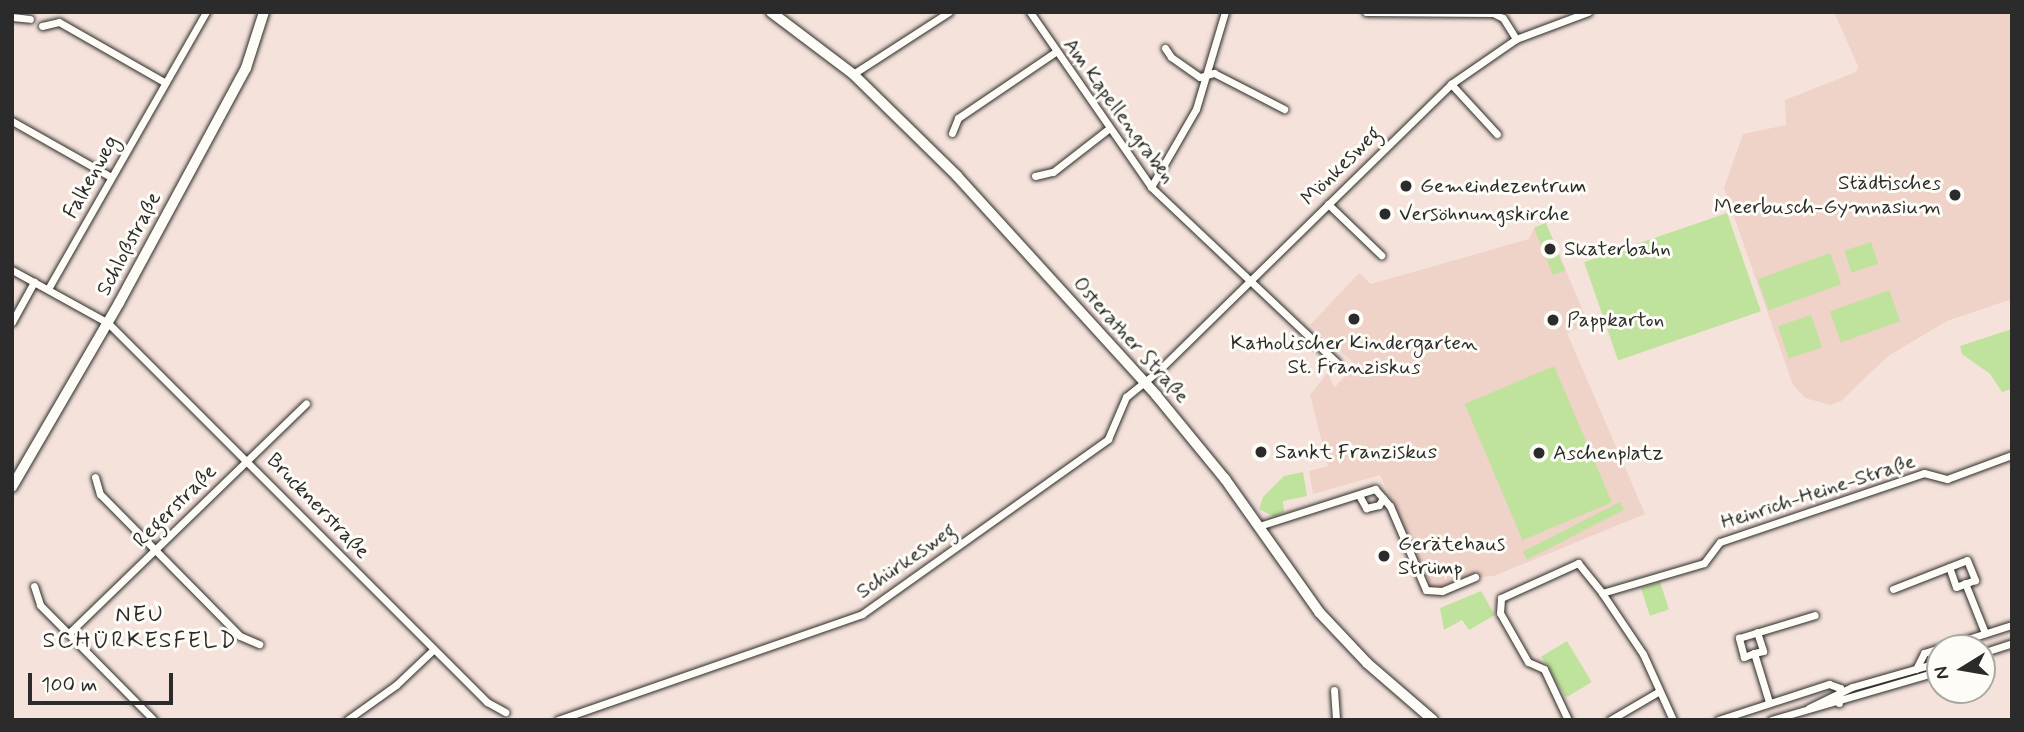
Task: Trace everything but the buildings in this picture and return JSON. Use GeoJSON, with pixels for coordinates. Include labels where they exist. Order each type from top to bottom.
{"type":"FeatureCollection","features":[{"type":"Feature","properties":{"kind":"main road","name":"Schloßstraße"},"geometry":{"type":"LineString","coordinates":[[12,488],[108,323],[246,68],[264,12]]}},
{"type":"Feature","properties":{"kind":"main road","name":"Osterather Straße"},"geometry":{"type":"LineString","coordinates":[[771,12],[853,74],[925,141],[1144,382],[1259,526],[1310,602],[1341,638],[1433,720]]}},
{"type":"Feature","properties":{"kind":"street","name":"Falkenweg"},"geometry":{"type":"LineString","coordinates":[[48,289],[206,12]]}},
{"type":"Feature","properties":{"kind":"street"},"geometry":{"type":"LineString","coordinates":[[853,74],[949,12]]}},
{"type":"Feature","properties":{"kind":"street","name":"Am Kapellengraben"},"geometry":{"type":"LineString","coordinates":[[1030,12],[1107,130],[1151,187],[1337,363]]}},
{"type":"Feature","properties":{"kind":"street"},"geometry":{"type":"LineString","coordinates":[[1151,187],[1181,141],[1207,75],[1225,12]]}},
{"type":"Feature","properties":{"kind":"street"},"geometry":{"type":"LineString","coordinates":[[1366,12],[1493,13],[1503,18],[1516,39]]}},
{"type":"Feature","properties":{"kind":"street","name":"Mönkesweg"},"geometry":{"type":"LineString","coordinates":[[1144,382],[1451,84],[1516,39],[1588,12]]}},
{"type":"Feature","properties":{"kind":"street"},"geometry":{"type":"LineString","coordinates":[[12,17],[30,19]]}},
{"type":"Feature","properties":{"kind":"street"},"geometry":{"type":"LineString","coordinates":[[42,26],[59,22],[164,82]]}},
{"type":"Feature","properties":{"kind":"street"},"geometry":{"type":"LineString","coordinates":[[1165,48],[1190,70],[1207,75],[1214,73],[1284,110]]}},
{"type":"Feature","properties":{"kind":"street"},"geometry":{"type":"LineString","coordinates":[[952,133],[958,118],[1054,52]]}},
{"type":"Feature","properties":{"kind":"street"},"geometry":{"type":"LineString","coordinates":[[1451,84],[1497,134]]}},
{"type":"Feature","properties":{"kind":"street"},"geometry":{"type":"LineString","coordinates":[[12,121],[111,177]]}},
{"type":"Feature","properties":{"kind":"street"},"geometry":{"type":"LineString","coordinates":[[1035,176],[1053,172],[1107,130]]}},
{"type":"Feature","properties":{"kind":"street"},"geometry":{"type":"LineString","coordinates":[[1328,204],[1381,255]]}},
{"type":"Feature","properties":{"kind":"street","name":"Brucknerstraße"},"geometry":{"type":"LineString","coordinates":[[12,270],[108,323],[248,459],[487,702],[505,712]]}},
{"type":"Feature","properties":{"kind":"street"},"geometry":{"type":"LineString","coordinates":[[12,321],[34,282]]}},
{"type":"Feature","properties":{"kind":"street","name":"Schürkesweg"},"geometry":{"type":"LineString","coordinates":[[558,720],[862,614],[1108,439],[1126,397],[1144,382]]}},
{"type":"Feature","properties":{"kind":"street","name":"Regerstraße"},"geometry":{"type":"LineString","coordinates":[[69,634],[306,403]]}},
{"type":"Feature","properties":{"kind":"street","name":"Heinrich-Heine-Straße"},"geometry":{"type":"LineString","coordinates":[[1602,593],[1704,563],[1720,542],[1807,516],[1815,510],[1839,506],[1924,473],[1947,479],[2012,455]]}},
{"type":"Feature","properties":{"kind":"street"},"geometry":{"type":"LineString","coordinates":[[96,477],[100,494],[240,636],[259,644]]}},
{"type":"Feature","properties":{"kind":"street"},"geometry":{"type":"LineString","coordinates":[[1259,526],[1312,507],[1360,497],[1376,489],[1383,498],[1426,590],[1442,591],[1475,576]]}},
{"type":"Feature","properties":{"kind":"street"},"geometry":{"type":"LineString","coordinates":[[1360,497],[1366,508],[1379,505],[1383,498]]}},
{"type":"Feature","properties":{"kind":"street"},"geometry":{"type":"LineString","coordinates":[[1893,589],[1949,567],[1967,560],[1975,580],[1956,587],[1949,567]]}},
{"type":"Feature","properties":{"kind":"street"},"geometry":{"type":"LineString","coordinates":[[1568,720],[1544,669],[1528,662],[1500,613],[1501,598],[1574,564],[1584,565],[1643,654],[1673,720]]}},
{"type":"Feature","properties":{"kind":"street"},"geometry":{"type":"LineString","coordinates":[[1965,583],[1985,633]]}},
{"type":"Feature","properties":{"kind":"street"},"geometry":{"type":"LineString","coordinates":[[34,586],[40,604],[154,720]]}},
{"type":"Feature","properties":{"kind":"street"},"geometry":{"type":"LineString","coordinates":[[1757,632],[1763,651],[1744,657],[1739,638],[1757,632],[1815,615]]}},
{"type":"Feature","properties":{"kind":"street"},"geometry":{"type":"LineString","coordinates":[[1916,669],[1920,655],[2012,625]]}},
{"type":"Feature","properties":{"kind":"street"},"geometry":{"type":"LineString","coordinates":[[347,720],[396,685],[434,649]]}},
{"type":"Feature","properties":{"kind":"street"},"geometry":{"type":"LineString","coordinates":[[1754,653],[1769,702]]}},
{"type":"Feature","properties":{"kind":"street"},"geometry":{"type":"LineString","coordinates":[[1808,709],[1842,692],[1926,666]]}},
{"type":"Feature","properties":{"kind":"street"},"geometry":{"type":"LineString","coordinates":[[1771,720],[1839,703],[1926,675]]}},
{"type":"Feature","properties":{"kind":"street"},"geometry":{"type":"LineString","coordinates":[[1718,720],[1829,684],[1842,692]]}},
{"type":"Feature","properties":{"kind":"street"},"geometry":{"type":"LineString","coordinates":[[1334,691],[1336,720]]}},
{"type":"Feature","properties":{"kind":"street"},"geometry":{"type":"LineString","coordinates":[[1610,720],[1658,692]]}},
{"type":"Feature","properties":{"kind":"street"},"geometry":{"type":"LineString","coordinates":[[1839,703],[1842,692]]}},
{"type":"Feature","properties":{"kind":"shaded area"},"geometry":{"type":"Polygon","coordinates":[[[1834,12],[2012,12],[2012,299],[1947,321],[1888,356],[1841,401],[1830,405],[1805,398],[1793,385],[1724,188],[1743,134],[1786,125],[1785,100],[1856,72],[1858,66],[1834,12]]]}},
{"type":"Feature","properties":{"kind":"shaded area"},"geometry":{"type":"Polygon","coordinates":[[[1546,223],[1588,323],[1567,333],[1645,514],[1494,576],[1465,578],[1433,590],[1380,475],[1313,494],[1309,471],[1328,466],[1310,395],[1328,372],[1334,388],[1356,365],[1310,325],[1359,273],[1371,284],[1529,239],[1534,228],[1546,223]]]}},
{"type":"Feature","properties":{"kind":"green space"},"geometry":{"type":"Polygon","coordinates":[[[1727,213],[1761,311],[1618,360],[1584,262],[1727,213]]]}},
{"type":"Feature","properties":{"kind":"green space","name":"Skaterbahn"},"geometry":{"type":"Polygon","coordinates":[[[1546,223],[1565,270],[1553,275],[1534,228],[1546,223]]]}},
{"type":"Feature","properties":{"kind":"green space"},"geometry":{"type":"Polygon","coordinates":[[[1871,242],[1878,264],[1851,273],[1844,251],[1871,242]]]}},
{"type":"Feature","properties":{"kind":"green space"},"geometry":{"type":"Polygon","coordinates":[[[1830,253],[1841,284],[1769,310],[1758,279],[1830,253]]]}},
{"type":"Feature","properties":{"kind":"green space"},"geometry":{"type":"Polygon","coordinates":[[[1889,290],[1900,321],[1841,343],[1830,312],[1889,290]]]}},
{"type":"Feature","properties":{"kind":"green space"},"geometry":{"type":"Polygon","coordinates":[[[1811,315],[1822,347],[1789,359],[1778,326],[1811,315]]]}},
{"type":"Feature","properties":{"kind":"green space"},"geometry":{"type":"Polygon","coordinates":[[[2012,329],[2012,389],[2002,392],[1990,374],[1962,354],[1960,346],[2012,329]]]}},
{"type":"Feature","properties":{"kind":"green space","name":"Aschenplatz"},"geometry":{"type":"Polygon","coordinates":[[[1554,366],[1612,502],[1523,540],[1465,404],[1554,366]]]}},
{"type":"Feature","properties":{"kind":"green space"},"geometry":{"type":"Polygon","coordinates":[[[1303,472],[1307,496],[1283,501],[1284,512],[1275,517],[1259,509],[1263,497],[1284,476],[1303,472]]]}},
{"type":"Feature","properties":{"kind":"green space"},"geometry":{"type":"Polygon","coordinates":[[[1620,502],[1624,510],[1527,560],[1523,551],[1620,502]]]}},
{"type":"Feature","properties":{"kind":"green space"},"geometry":{"type":"Polygon","coordinates":[[[1660,582],[1669,610],[1650,616],[1641,588],[1660,582]]]}},
{"type":"Feature","properties":{"kind":"green space"},"geometry":{"type":"Polygon","coordinates":[[[1481,591],[1495,615],[1469,630],[1462,620],[1444,630],[1440,608],[1481,591]]]}},
{"type":"Feature","properties":{"kind":"green space"},"geometry":{"type":"Polygon","coordinates":[[[1567,641],[1592,682],[1566,698],[1541,656],[1567,641]]]}},
{"type":"Feature","properties":{"kind":"place","name":"Gemeindezentrum"},"geometry":{"type":"Point","coordinates":[1406,186]}},
{"type":"Feature","properties":{"kind":"place","name":"Städtisches Meerbusch-Gymnasium"},"geometry":{"type":"Point","coordinates":[1955,195]}},
{"type":"Feature","properties":{"kind":"place","name":"Versöhnungskirche"},"geometry":{"type":"Point","coordinates":[1385,214]}},
{"type":"Feature","properties":{"kind":"place","name":"Skaterbahn"},"geometry":{"type":"Point","coordinates":[1550,249]}},
{"type":"Feature","properties":{"kind":"place","name":"Katholischer Kindergarten St. Franziskus"},"geometry":{"type":"Point","coordinates":[1354,319]}},
{"type":"Feature","properties":{"kind":"place","name":"Pappkarton"},"geometry":{"type":"Point","coordinates":[1553,320]}},
{"type":"Feature","properties":{"kind":"place","name":"Sankt Franziskus"},"geometry":{"type":"Point","coordinates":[1261,452]}},
{"type":"Feature","properties":{"kind":"place","name":"Aschenplatz"},"geometry":{"type":"Point","coordinates":[1539,453]}},
{"type":"Feature","properties":{"kind":"place","name":"Gerätehaus Strümp"},"geometry":{"type":"Point","coordinates":[1384,556]}},
{"type":"Feature","properties":{"kind":"district","name":"NEU SCHÜRKESFELD"},"geometry":{"type":"Point","coordinates":[140,628]}}]}
